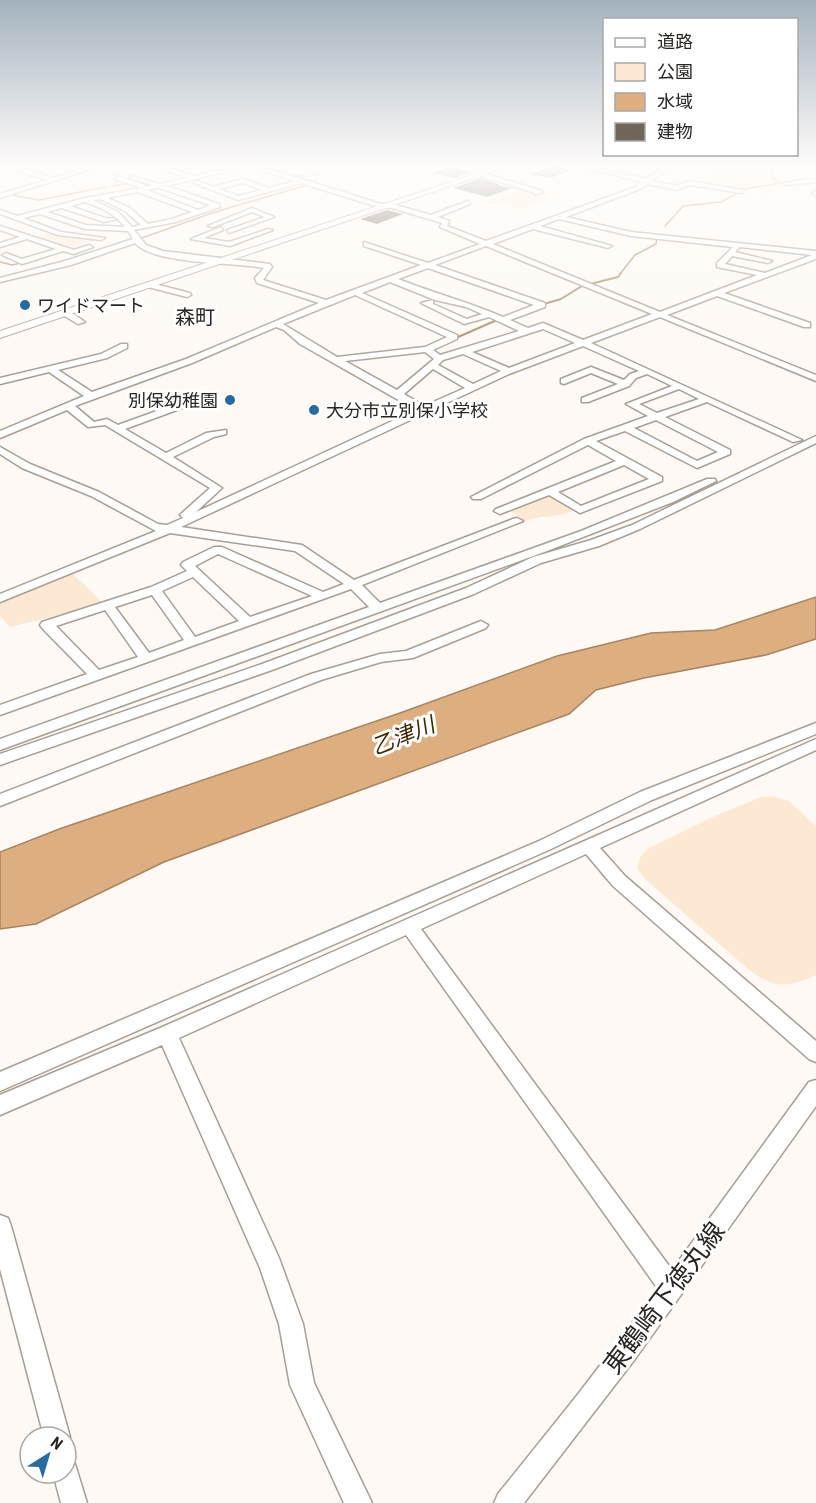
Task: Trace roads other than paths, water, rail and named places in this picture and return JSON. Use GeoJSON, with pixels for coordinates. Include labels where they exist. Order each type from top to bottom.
{"type":"FeatureCollection","features":[{"type":"Feature","properties":{"kind":"main road"},"geometry":{"type":"LineString","coordinates":[[0,335],[301,234]]}},
{"type":"Feature","properties":{"kind":"street"},"geometry":{"type":"LineString","coordinates":[[17,234],[74,252],[115,238]]}},
{"type":"Feature","properties":{"kind":"street"},"geometry":{"type":"LineString","coordinates":[[0,244],[35,234]]}},
{"type":"Feature","properties":{"kind":"street"},"geometry":{"type":"LineString","coordinates":[[64,234],[136,240]]}},
{"type":"Feature","properties":{"kind":"street"},"geometry":{"type":"LineString","coordinates":[[133,234],[147,249],[267,266],[259,278],[260,281],[326,303]]}},
{"type":"Feature","properties":{"kind":"street"},"geometry":{"type":"LineString","coordinates":[[211,234],[195,239],[230,244],[259,234]]}},
{"type":"Feature","properties":{"kind":"street"},"geometry":{"type":"LineString","coordinates":[[237,234],[271,244]]}},
{"type":"Feature","properties":{"kind":"street"},"geometry":{"type":"LineString","coordinates":[[463,234],[816,378]]}},
{"type":"Feature","properties":{"kind":"street"},"geometry":{"type":"LineString","coordinates":[[0,435],[91,396],[189,362],[354,292],[515,234]]}},
{"type":"Feature","properties":{"kind":"street"},"geometry":{"type":"LineString","coordinates":[[553,238],[563,234]]}},
{"type":"Feature","properties":{"kind":"street"},"geometry":{"type":"LineString","coordinates":[[564,234],[608,246]]}},
{"type":"Feature","properties":{"kind":"street"},"geometry":{"type":"LineString","coordinates":[[632,234],[816,255]]}},
{"type":"Feature","properties":{"kind":"street"},"geometry":{"type":"LineString","coordinates":[[0,280],[68,263],[136,240]]}},
{"type":"Feature","properties":{"kind":"street"},"geometry":{"type":"LineString","coordinates":[[26,249],[45,243]]}},
{"type":"Feature","properties":{"kind":"street"},"geometry":{"type":"LineString","coordinates":[[367,244],[542,305],[503,320]]}},
{"type":"Feature","properties":{"kind":"street"},"geometry":{"type":"LineString","coordinates":[[737,246],[720,265],[766,275]]}},
{"type":"Feature","properties":{"kind":"street"},"geometry":{"type":"LineString","coordinates":[[3,256],[22,262],[65,248]]}},
{"type":"Feature","properties":{"kind":"street"},"geometry":{"type":"LineString","coordinates":[[755,273],[780,250]]}},
{"type":"Feature","properties":{"kind":"street"},"geometry":{"type":"LineString","coordinates":[[3,256],[16,252]]}},
{"type":"Feature","properties":{"kind":"street"},"geometry":{"type":"LineString","coordinates":[[730,253],[768,261]]}},
{"type":"Feature","properties":{"kind":"street"},"geometry":{"type":"LineString","coordinates":[[0,598],[171,527],[508,371],[816,255]]}},
{"type":"Feature","properties":{"kind":"street"},"geometry":{"type":"LineString","coordinates":[[390,279],[438,298],[469,305],[527,331]]}},
{"type":"Feature","properties":{"kind":"street"},"geometry":{"type":"LineString","coordinates":[[151,285],[187,295]]}},
{"type":"Feature","properties":{"kind":"street"},"geometry":{"type":"LineString","coordinates":[[334,360],[428,349],[454,337],[354,292]]}},
{"type":"Feature","properties":{"kind":"street"},"geometry":{"type":"LineString","coordinates":[[716,293],[807,325]]}},
{"type":"Feature","properties":{"kind":"street"},"geometry":{"type":"LineString","coordinates":[[438,298],[425,303],[467,321],[489,314]]}},
{"type":"Feature","properties":{"kind":"street"},"geometry":{"type":"LineString","coordinates":[[66,313],[81,322]]}},
{"type":"Feature","properties":{"kind":"street"},"geometry":{"type":"LineString","coordinates":[[776,328],[793,321]]}},
{"type":"Feature","properties":{"kind":"street"},"geometry":{"type":"LineString","coordinates":[[274,324],[287,328],[303,342],[423,410]]}},
{"type":"Feature","properties":{"kind":"street"},"geometry":{"type":"LineString","coordinates":[[398,394],[436,362],[463,351],[543,326],[797,440]]}},
{"type":"Feature","properties":{"kind":"street"},"geometry":{"type":"LineString","coordinates":[[0,381],[104,356],[124,346],[111,338]]}},
{"type":"Feature","properties":{"kind":"street"},"geometry":{"type":"LineString","coordinates":[[428,349],[436,362],[471,387]]}},
{"type":"Feature","properties":{"kind":"street"},"geometry":{"type":"LineString","coordinates":[[463,351],[508,371]]}},
{"type":"Feature","properties":{"kind":"street"},"geometry":{"type":"LineString","coordinates":[[52,370],[91,396]]}},
{"type":"Feature","properties":{"kind":"street"},"geometry":{"type":"LineString","coordinates":[[599,395],[564,381],[591,370],[626,384]]}},
{"type":"Feature","properties":{"kind":"street"},"geometry":{"type":"LineString","coordinates":[[585,400],[626,384],[633,376],[647,371]]}},
{"type":"Feature","properties":{"kind":"street"},"geometry":{"type":"LineString","coordinates":[[626,428],[697,465],[726,452],[631,404],[677,387]]}},
{"type":"Feature","properties":{"kind":"street"},"geometry":{"type":"LineString","coordinates":[[0,710],[323,597],[517,521],[477,497],[588,441],[707,399]]}},
{"type":"Feature","properties":{"kind":"street"},"geometry":{"type":"LineString","coordinates":[[118,428],[193,401]]}},
{"type":"Feature","properties":{"kind":"street"},"geometry":{"type":"LineString","coordinates":[[69,406],[92,425],[107,422],[217,488],[171,527]]}},
{"type":"Feature","properties":{"kind":"street"},"geometry":{"type":"LineString","coordinates":[[166,456],[210,435],[222,432]]}},
{"type":"Feature","properties":{"kind":"street"},"geometry":{"type":"LineString","coordinates":[[0,745],[499,566],[638,513],[816,432]]}},
{"type":"Feature","properties":{"kind":"street"},"geometry":{"type":"LineString","coordinates":[[0,760],[267,667],[470,591],[537,560],[615,536],[673,511],[816,439]]}},
{"type":"Feature","properties":{"kind":"street"},"geometry":{"type":"LineString","coordinates":[[549,491],[580,510],[658,479],[588,441]]}},
{"type":"Feature","properties":{"kind":"street"},"geometry":{"type":"LineString","coordinates":[[0,450],[26,466],[69,482],[155,526],[298,548],[354,585],[378,608]]}},
{"type":"Feature","properties":{"kind":"street"},"geometry":{"type":"LineString","coordinates":[[500,511],[625,461]]}},
{"type":"Feature","properties":{"kind":"street"},"geometry":{"type":"LineString","coordinates":[[249,623],[187,565],[218,550],[323,597]]}},
{"type":"Feature","properties":{"kind":"street"},"geometry":{"type":"LineString","coordinates":[[96,675],[47,625],[155,590],[195,572]]}},
{"type":"Feature","properties":{"kind":"street"},"geometry":{"type":"LineString","coordinates":[[155,590],[192,642]]}},
{"type":"Feature","properties":{"kind":"street"},"geometry":{"type":"LineString","coordinates":[[108,606],[146,658]]}},
{"type":"Feature","properties":{"kind":"street"},"geometry":{"type":"LineString","coordinates":[[0,800],[316,677],[380,658],[418,651],[481,625]]}},
{"type":"Feature","properties":{"kind":"street"},"geometry":{"type":"LineString","coordinates":[[0,1082],[546,845],[646,796],[816,728]]}},
{"type":"Feature","properties":{"kind":"street"},"geometry":{"type":"LineString","coordinates":[[0,1105],[167,1034],[816,744]]}},
{"type":"Feature","properties":{"kind":"street"},"geometry":{"type":"LineString","coordinates":[[589,846],[619,881],[816,1053]]}},
{"type":"Feature","properties":{"kind":"street"},"geometry":{"type":"LineString","coordinates":[[409,926],[672,1289]]}},
{"type":"Feature","properties":{"kind":"street"},"geometry":{"type":"LineString","coordinates":[[167,1034],[271,1266],[291,1324],[302,1385],[342,1473],[359,1503]]}},
{"type":"Feature","properties":{"kind":"street","name":"東鶴崎下徳丸線"},"geometry":{"type":"LineString","coordinates":[[507,1503],[672,1289],[816,1089]]}},
{"type":"Feature","properties":{"kind":"street"},"geometry":{"type":"LineString","coordinates":[[0,1226],[54,1425]]}},
{"type":"Feature","properties":{"kind":"street"},"geometry":{"type":"LineString","coordinates":[[69,1485],[74,1503]]}},
{"type":"Feature","properties":{"kind":"water","name":"乙津川"},"geometry":{"type":"Polygon","coordinates":[[[816,597],[816,639],[766,655],[644,678],[596,690],[569,714],[164,862],[36,924],[0,929],[0,852],[62,828],[400,713],[557,656],[651,633],[715,630],[816,597]]]}},
{"type":"Feature","properties":{"kind":"waterway"},"geometry":{"type":"LineString","coordinates":[[139,239],[153,234]]}},
{"type":"Feature","properties":{"kind":"waterway"},"geometry":{"type":"LineString","coordinates":[[620,274],[635,255],[656,244],[657,238]]}},
{"type":"Feature","properties":{"kind":"waterway"},"geometry":{"type":"LineString","coordinates":[[0,262],[12,265],[25,262]]}},
{"type":"Feature","properties":{"kind":"waterway"},"geometry":{"type":"LineString","coordinates":[[544,304],[561,299],[582,286],[618,277],[621,273]]}},
{"type":"Feature","properties":{"kind":"waterway"},"geometry":{"type":"LineString","coordinates":[[458,337],[497,320]]}},
{"type":"Feature","properties":{"kind":"place","name":"ワイドマート"},"geometry":{"type":"Point","coordinates":[25,305]}},
{"type":"Feature","properties":{"kind":"place","name":"別保幼稚園"},"geometry":{"type":"Point","coordinates":[230,400]}},
{"type":"Feature","properties":{"kind":"place","name":"大分市立別保小学校"},"geometry":{"type":"Point","coordinates":[314,410]}},
{"type":"Feature","properties":{"kind":"district","name":"森町"},"geometry":{"type":"Point","coordinates":[195,317]}}]}
